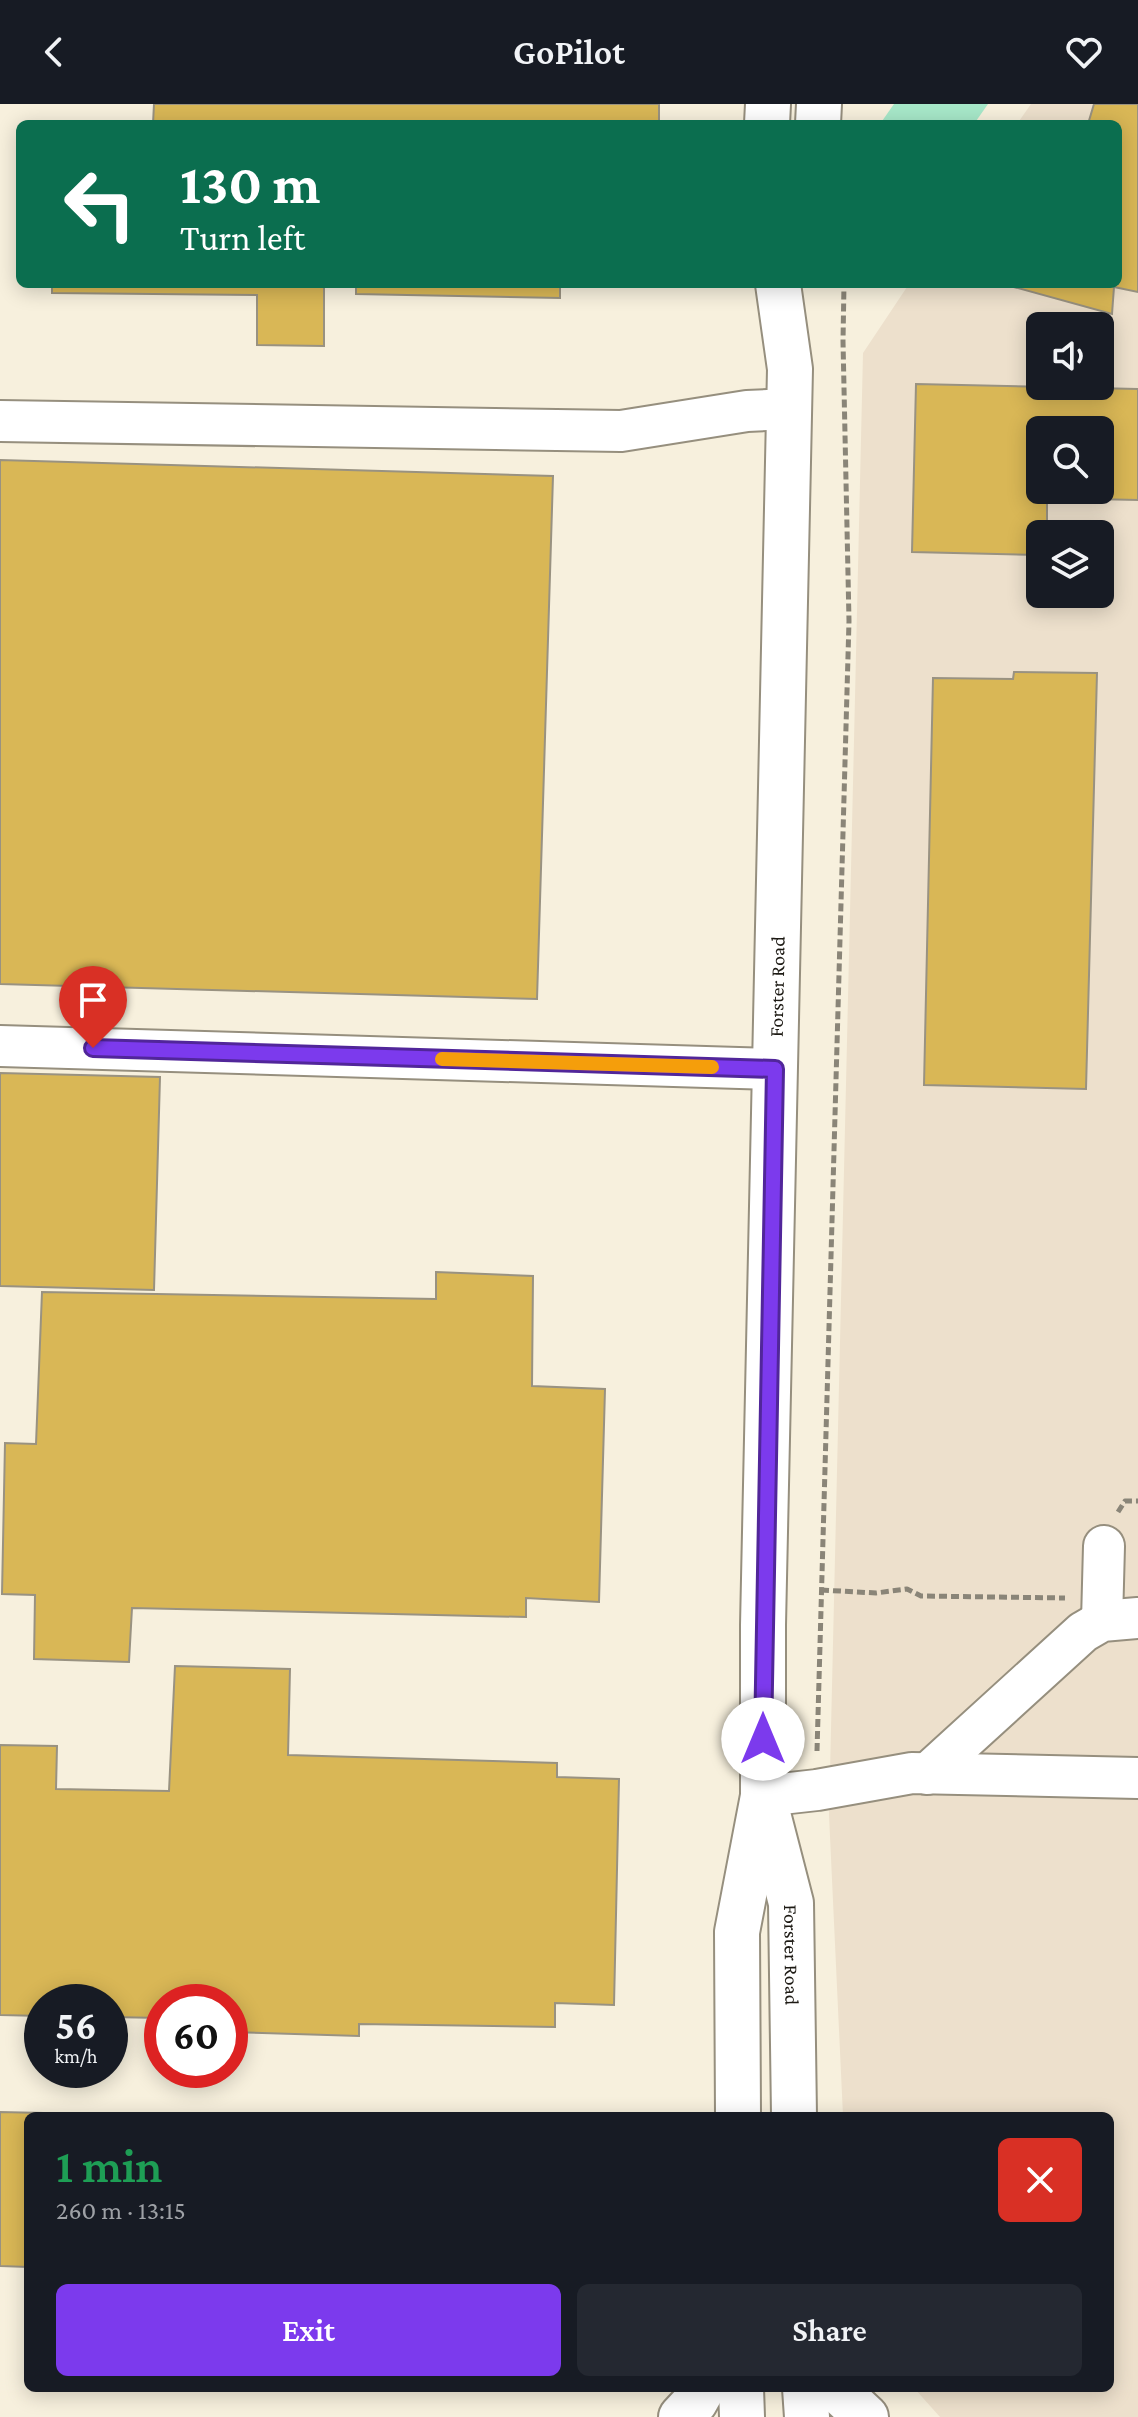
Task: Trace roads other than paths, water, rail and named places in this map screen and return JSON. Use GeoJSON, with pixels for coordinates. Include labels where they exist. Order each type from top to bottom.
{"type":"FeatureCollection","features":[{"type":"Feature","properties":{"kind":"main road","name":"Forster Road"},"geometry":{"type":"LineString","coordinates":[[738,2112],[737,1932],[763,1796],[763,1625],[790,389],[778,288]]}},
{"type":"Feature","properties":{"kind":"main road","name":"Forster Road"},"geometry":{"type":"LineString","coordinates":[[790,389],[807,288]]}},
{"type":"Feature","properties":{"kind":"main road","name":"Forster Road"},"geometry":{"type":"LineString","coordinates":[[763,1796],[791,1903],[794,2112]]}},
{"type":"Feature","properties":{"kind":"main road"},"geometry":{"type":"LineString","coordinates":[[681,2417],[701,2392]]}},
{"type":"Feature","properties":{"kind":"main road"},"geometry":{"type":"LineString","coordinates":[[741,2392],[742,2417]]}},
{"type":"Feature","properties":{"kind":"main road"},"geometry":{"type":"LineString","coordinates":[[805,2392],[807,2417]]}},
{"type":"Feature","properties":{"kind":"main road"},"geometry":{"type":"LineString","coordinates":[[839,2392],[866,2417]]}},
{"type":"Feature","properties":{"kind":"lane"},"geometry":{"type":"LineString","coordinates":[[0,421],[621,431],[747,411],[790,389]]}},
{"type":"Feature","properties":{"kind":"lane"},"geometry":{"type":"LineString","coordinates":[[0,1046],[775,1069]]}},
{"type":"Feature","properties":{"kind":"lane"},"geometry":{"type":"LineString","coordinates":[[927,1774],[1083,1632],[1120,1619],[1107,1536]]}},
{"type":"Feature","properties":{"kind":"lane"},"geometry":{"type":"LineString","coordinates":[[763,1796],[912,1773],[1138,1778]]}}]}
